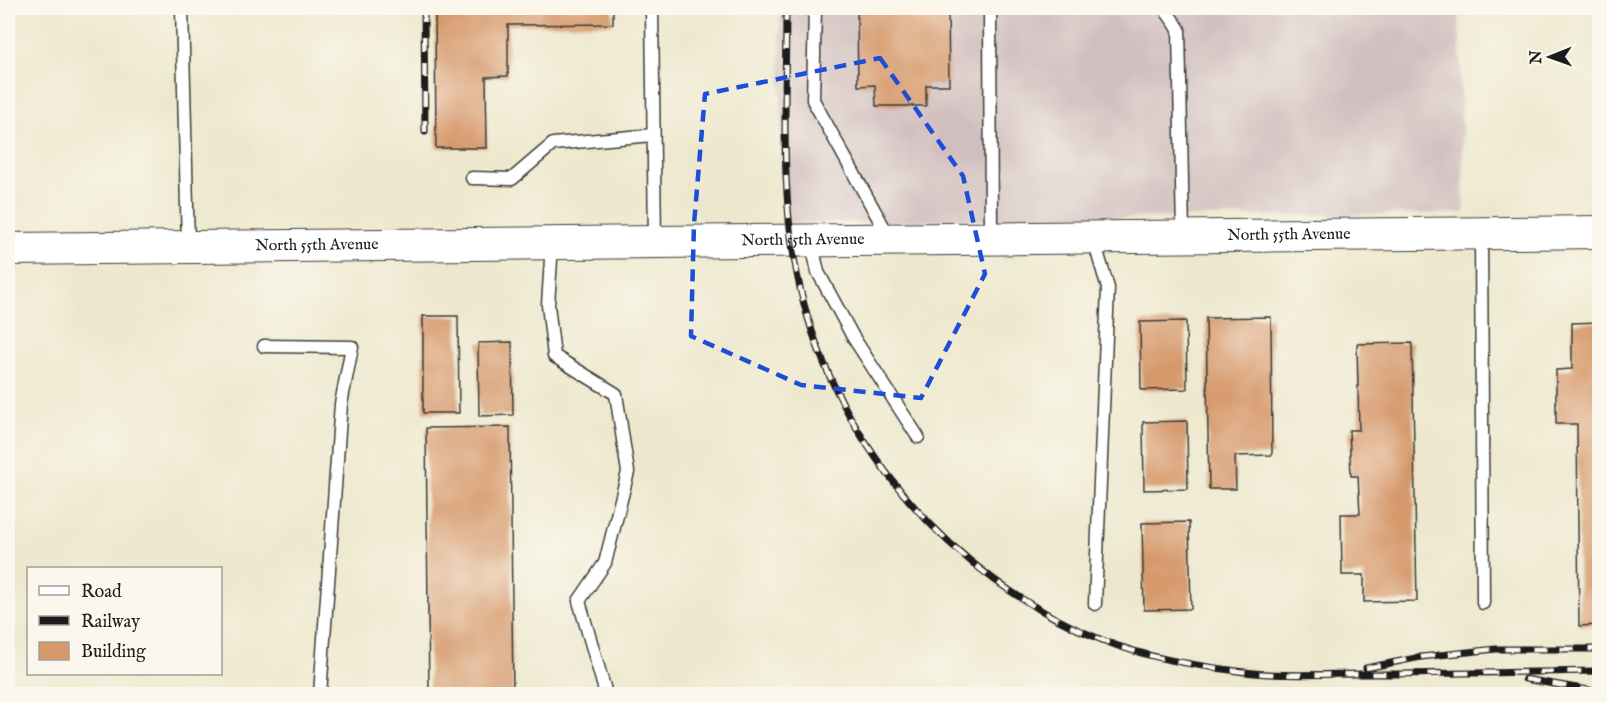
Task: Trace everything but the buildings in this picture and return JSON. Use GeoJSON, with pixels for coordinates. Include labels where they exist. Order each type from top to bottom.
{"type":"FeatureCollection","features":[{"type":"Feature","properties":{"kind":"street","name":"North 55th Avenue"},"geometry":{"type":"LineString","coordinates":[[8,249],[1599,232]]}},
{"type":"Feature","properties":{"kind":"lane"},"geometry":{"type":"LineString","coordinates":[[182,8],[188,247]]}},
{"type":"Feature","properties":{"kind":"lane"},"geometry":{"type":"LineString","coordinates":[[652,8],[655,241]]}},
{"type":"Feature","properties":{"kind":"lane"},"geometry":{"type":"LineString","coordinates":[[815,8],[813,99],[890,238]]}},
{"type":"Feature","properties":{"kind":"lane"},"geometry":{"type":"LineString","coordinates":[[990,8],[990,237]]}},
{"type":"Feature","properties":{"kind":"lane"},"geometry":{"type":"LineString","coordinates":[[1164,8],[1179,29],[1183,236]]}},
{"type":"Feature","properties":{"kind":"lane"},"geometry":{"type":"LineString","coordinates":[[472,178],[512,178],[553,144],[653,135]]}},
{"type":"Feature","properties":{"kind":"lane"},"geometry":{"type":"LineString","coordinates":[[1481,233],[1483,603]]}},
{"type":"Feature","properties":{"kind":"lane"},"geometry":{"type":"LineString","coordinates":[[1092,236],[1108,288],[1095,604]]}},
{"type":"Feature","properties":{"kind":"lane"},"geometry":{"type":"LineString","coordinates":[[810,239],[818,272],[853,337],[918,436]]}},
{"type":"Feature","properties":{"kind":"lane"},"geometry":{"type":"LineString","coordinates":[[552,242],[548,305],[554,356],[616,394],[628,472],[605,563],[579,601],[606,694]]}},
{"type":"Feature","properties":{"kind":"lane"},"geometry":{"type":"LineString","coordinates":[[264,346],[352,347],[341,404],[320,694]]}},
{"type":"Feature","properties":{"kind":"highlighted area"},"geometry":{"type":"Polygon","coordinates":[[[880,58],[963,176],[985,274],[921,398],[801,385],[691,336],[694,224],[705,94],[880,58]]]}},
{"type":"Feature","properties":{"kind":"shaded area"},"geometry":{"type":"Polygon","coordinates":[[[780,8],[1459,8],[1464,213],[782,223],[780,8]]]}},
{"type":"Feature","properties":{"kind":"railway"},"geometry":{"type":"LineString","coordinates":[[424,8],[425,132]]}},
{"type":"Feature","properties":{"kind":"railway"},"geometry":{"type":"LineString","coordinates":[[786,8],[785,141],[788,209],[797,274],[813,334],[836,391],[867,445],[904,494],[946,540],[994,579],[1046,613],[1102,640],[1151,656],[1220,669],[1268,674],[1600,671]]}},
{"type":"Feature","properties":{"kind":"railway"},"geometry":{"type":"LineString","coordinates":[[1366,668],[1421,657],[1496,649],[1600,649]]}},
{"type":"Feature","properties":{"kind":"railway"},"geometry":{"type":"LineString","coordinates":[[1525,679],[1600,692]]}}]}
